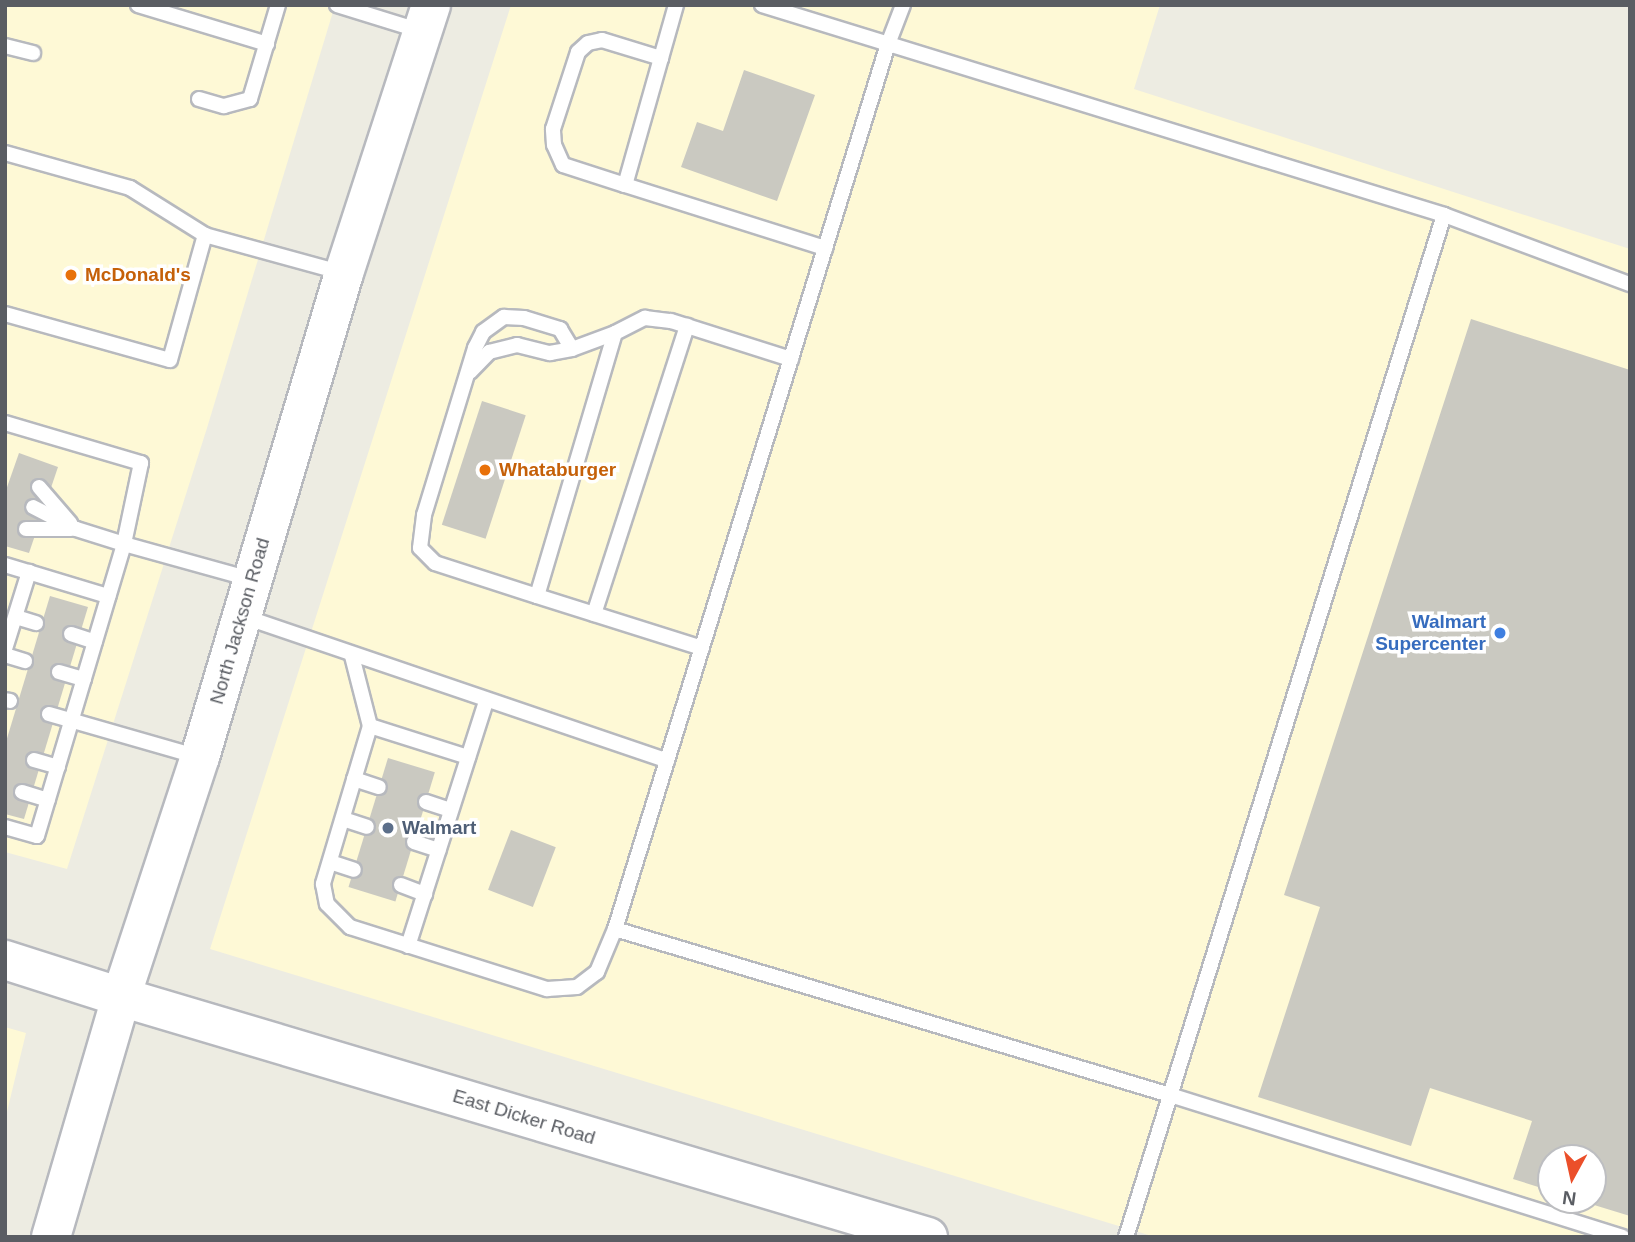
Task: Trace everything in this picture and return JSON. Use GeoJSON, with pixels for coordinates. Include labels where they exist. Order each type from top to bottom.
{"type":"FeatureCollection","features":[{"type":"Feature","properties":{"kind":"main road","name":"North Jackson Road"},"geometry":{"type":"LineString","coordinates":[[51,1237],[121,997],[200,757],[344,273],[427,19]]}},
{"type":"Feature","properties":{"kind":"main road","name":"East Dicker Road"},"geometry":{"type":"LineString","coordinates":[[5,960],[928,1237]]}},
{"type":"Feature","properties":{"kind":"lane"},"geometry":{"type":"LineString","coordinates":[[138,5],[267,44]]}},
{"type":"Feature","properties":{"kind":"lane"},"geometry":{"type":"LineString","coordinates":[[199,99],[223,106],[250,99],[278,5]]}},
{"type":"Feature","properties":{"kind":"lane"},"geometry":{"type":"LineString","coordinates":[[337,5],[427,19]]}},
{"type":"Feature","properties":{"kind":"lane"},"geometry":{"type":"LineString","coordinates":[[625,185],[676,5]]}},
{"type":"Feature","properties":{"kind":"lane"},"geometry":{"type":"LineString","coordinates":[[762,5],[1444,215],[1630,284]]}},
{"type":"Feature","properties":{"kind":"lane"},"geometry":{"type":"LineString","coordinates":[[352,656],[370,726],[323,884],[327,904],[350,927],[408,946],[547,989],[578,986],[597,972],[615,929],[888,44],[903,5]]}},
{"type":"Feature","properties":{"kind":"lane"},"geometry":{"type":"LineString","coordinates":[[661,58],[602,40],[588,43],[578,52],[553,129],[554,145],[563,165],[825,248]]}},
{"type":"Feature","properties":{"kind":"lane"},"geometry":{"type":"LineString","coordinates":[[5,46],[33,54]]}},
{"type":"Feature","properties":{"kind":"lane"},"geometry":{"type":"LineString","coordinates":[[5,153],[130,188],[205,234],[344,273]]}},
{"type":"Feature","properties":{"kind":"lane"},"geometry":{"type":"LineString","coordinates":[[1126,1237],[1444,215]]}},
{"type":"Feature","properties":{"kind":"lane"},"geometry":{"type":"LineString","coordinates":[[5,314],[170,360],[205,234]]}},
{"type":"Feature","properties":{"kind":"lane"},"geometry":{"type":"LineString","coordinates":[[572,349],[560,329],[524,318],[504,317],[483,332],[424,515],[420,548],[435,563],[702,648]]}},
{"type":"Feature","properties":{"kind":"lane"},"geometry":{"type":"LineString","coordinates":[[469,373],[489,352],[517,345],[550,353],[572,349],[645,318],[687,326],[791,359]]}},
{"type":"Feature","properties":{"kind":"lane"},"geometry":{"type":"LineString","coordinates":[[594,614],[687,326]]}},
{"type":"Feature","properties":{"kind":"lane"},"geometry":{"type":"LineString","coordinates":[[537,596],[615,332]]}},
{"type":"Feature","properties":{"kind":"lane"},"geometry":{"type":"LineString","coordinates":[[5,423],[141,463],[124,544],[37,836],[5,827]]}},
{"type":"Feature","properties":{"kind":"lane"},"geometry":{"type":"LineString","coordinates":[[39,487],[76,529]]}},
{"type":"Feature","properties":{"kind":"lane"},"geometry":{"type":"LineString","coordinates":[[33,507],[76,529],[251,579]]}},
{"type":"Feature","properties":{"kind":"lane"},"geometry":{"type":"LineString","coordinates":[[26,529],[76,529]]}},
{"type":"Feature","properties":{"kind":"lane"},"geometry":{"type":"LineString","coordinates":[[5,565],[108,596]]}},
{"type":"Feature","properties":{"kind":"lane"},"geometry":{"type":"LineString","coordinates":[[5,649],[29,572]]}},
{"type":"Feature","properties":{"kind":"lane"},"geometry":{"type":"LineString","coordinates":[[241,615],[352,656],[667,761]]}},
{"type":"Feature","properties":{"kind":"lane"},"geometry":{"type":"LineString","coordinates":[[16,617],[36,623]]}},
{"type":"Feature","properties":{"kind":"lane"},"geometry":{"type":"LineString","coordinates":[[71,634],[95,642]]}},
{"type":"Feature","properties":{"kind":"lane"},"geometry":{"type":"LineString","coordinates":[[5,655],[25,662]]}},
{"type":"Feature","properties":{"kind":"lane"},"geometry":{"type":"LineString","coordinates":[[59,672],[83,679]]}},
{"type":"Feature","properties":{"kind":"lane"},"geometry":{"type":"LineString","coordinates":[[408,946],[486,701]]}},
{"type":"Feature","properties":{"kind":"lane"},"geometry":{"type":"LineString","coordinates":[[49,714],[200,757]]}},
{"type":"Feature","properties":{"kind":"lane"},"geometry":{"type":"LineString","coordinates":[[370,726],[468,757]]}},
{"type":"Feature","properties":{"kind":"lane"},"geometry":{"type":"LineString","coordinates":[[34,760],[58,767]]}},
{"type":"Feature","properties":{"kind":"lane"},"geometry":{"type":"LineString","coordinates":[[354,779],[379,787]]}},
{"type":"Feature","properties":{"kind":"lane"},"geometry":{"type":"LineString","coordinates":[[22,792],[48,800]]}},
{"type":"Feature","properties":{"kind":"lane"},"geometry":{"type":"LineString","coordinates":[[426,802],[452,810]]}},
{"type":"Feature","properties":{"kind":"lane"},"geometry":{"type":"LineString","coordinates":[[343,819],[368,827]]}},
{"type":"Feature","properties":{"kind":"lane"},"geometry":{"type":"LineString","coordinates":[[414,842],[439,850]]}},
{"type":"Feature","properties":{"kind":"lane"},"geometry":{"type":"LineString","coordinates":[[330,862],[354,870]]}},
{"type":"Feature","properties":{"kind":"lane"},"geometry":{"type":"LineString","coordinates":[[401,885],[425,894]]}},
{"type":"Feature","properties":{"kind":"lane"},"geometry":{"type":"LineString","coordinates":[[615,929],[1170,1095],[1622,1237]]}},
{"type":"Feature","properties":{"kind":"shaded area"},"geometry":{"type":"Polygon","coordinates":[[[5,5],[335,5],[207,428],[67,869],[5,852],[5,5]]]}},
{"type":"Feature","properties":{"kind":"shaded area"},"geometry":{"type":"Polygon","coordinates":[[[511,5],[1160,5],[1134,89],[1630,249],[1630,1237],[1155,1237],[210,949],[511,5]]]}},
{"type":"Feature","properties":{"kind":"shaded area"},"geometry":{"type":"Polygon","coordinates":[[[5,1027],[26,1033],[5,1120],[5,1027]]]}},
{"type":"Feature","properties":{"kind":"building"},"geometry":{"type":"Polygon","coordinates":[[[744,70],[815,95],[777,201],[681,167],[697,122],[723,131],[744,70]]]}},
{"type":"Feature","properties":{"kind":"building","name":"Walmart Supercenter"},"geometry":{"type":"Polygon","coordinates":[[[1471,319],[1630,370],[1630,1216],[1607,1209],[1607,1144],[1537,1144],[1537,1187],[1513,1179],[1532,1121],[1430,1088],[1411,1146],[1258,1097],[1320,907],[1284,895],[1471,319]]]}},
{"type":"Feature","properties":{"kind":"building","name":"Whataburger"},"geometry":{"type":"Polygon","coordinates":[[[482,401],[526,415],[486,539],[442,525],[482,401]]]}},
{"type":"Feature","properties":{"kind":"building"},"geometry":{"type":"Polygon","coordinates":[[[19,453],[58,467],[29,553],[5,546],[5,493],[19,453]]]}},
{"type":"Feature","properties":{"kind":"building"},"geometry":{"type":"Polygon","coordinates":[[[50,596],[88,607],[24,819],[5,814],[5,745],[50,596]]]}},
{"type":"Feature","properties":{"kind":"building"},"geometry":{"type":"Polygon","coordinates":[[[388,758],[435,772],[395,901],[349,887],[388,758]]]}},
{"type":"Feature","properties":{"kind":"building"},"geometry":{"type":"Polygon","coordinates":[[[511,830],[556,847],[533,907],[488,890],[511,830]]]}},
{"type":"Feature","properties":{"kind":"place","name":"McDonald's"},"geometry":{"type":"Point","coordinates":[71,275]}},
{"type":"Feature","properties":{"kind":"place","name":"Whataburger"},"geometry":{"type":"Point","coordinates":[485,470]}},
{"type":"Feature","properties":{"kind":"place","name":"Walmart Supercenter"},"geometry":{"type":"Point","coordinates":[1500,633]}},
{"type":"Feature","properties":{"kind":"place","name":"Walmart"},"geometry":{"type":"Point","coordinates":[388,828]}}]}
